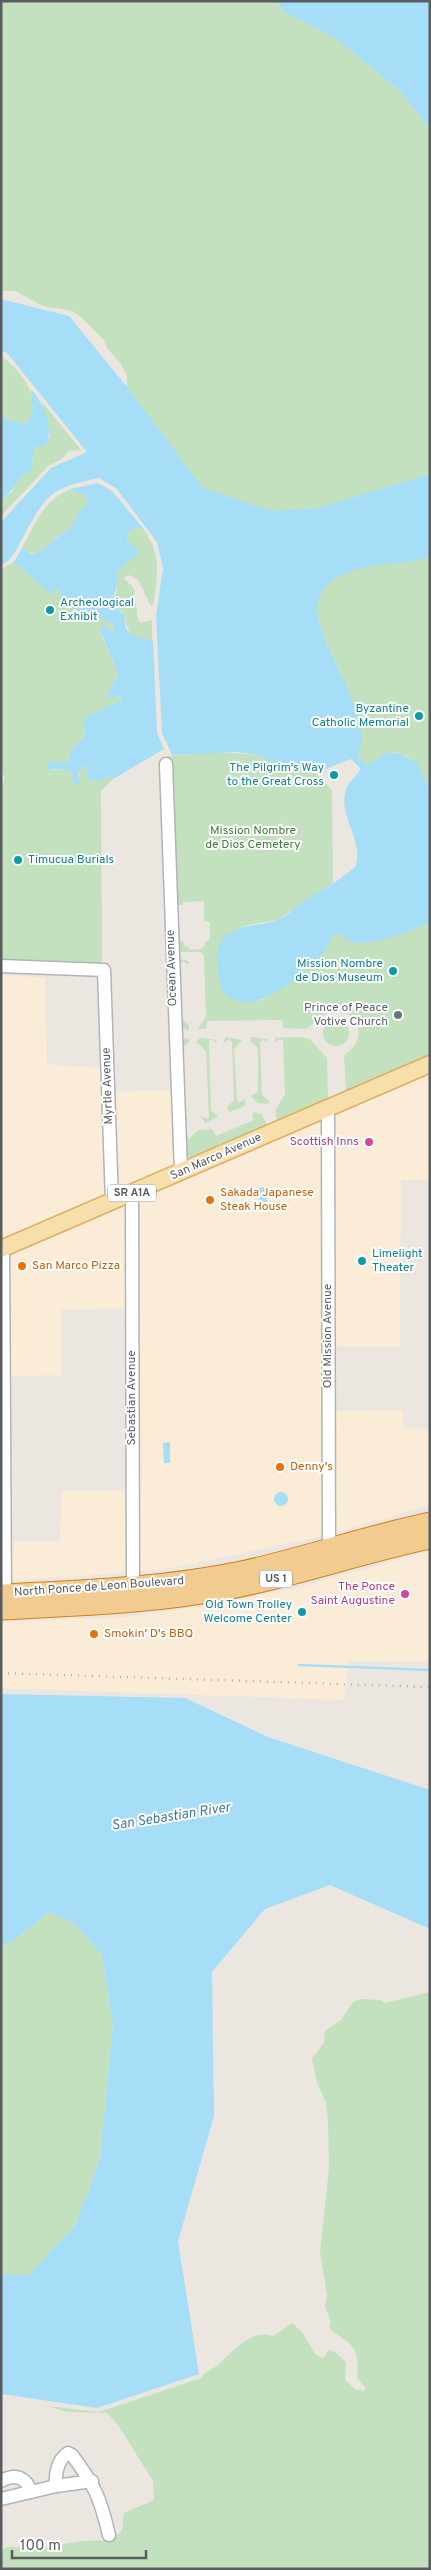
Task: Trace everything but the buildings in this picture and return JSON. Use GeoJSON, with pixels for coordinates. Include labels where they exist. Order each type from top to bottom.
{"type":"FeatureCollection","features":[{"type":"Feature","properties":{"kind":"highway","name":"North Ponce de Leon Boulevard"},"geometry":{"type":"LineString","coordinates":[[3,1602],[231,1589],[430,1522]]}},
{"type":"Feature","properties":{"kind":"highway","name":"North Ponce de Leon Boulevard"},"geometry":{"type":"LineString","coordinates":[[329,1556],[430,1539]]}},
{"type":"Feature","properties":{"kind":"main road","name":"San Marco Avenue"},"geometry":{"type":"LineString","coordinates":[[2,1249],[430,1064]]}},
{"type":"Feature","properties":{"kind":"street","name":"Ocean Avenue"},"geometry":{"type":"LineString","coordinates":[[166,764],[181,1172]]}},
{"type":"Feature","properties":{"kind":"street","name":"Myrtle Avenue"},"geometry":{"type":"LineString","coordinates":[[1,966],[104,970],[112,1202]]}},
{"type":"Feature","properties":{"kind":"street","name":"Old Mission Avenue"},"geometry":{"type":"LineString","coordinates":[[328,1108],[329,1556]]}},
{"type":"Feature","properties":{"kind":"street","name":"Sebastian Avenue"},"geometry":{"type":"LineString","coordinates":[[132,1193],[133,1595]]}},
{"type":"Feature","properties":{"kind":"street"},"geometry":{"type":"LineString","coordinates":[[2,1249],[3,1602]]}},
{"type":"Feature","properties":{"kind":"street"},"geometry":{"type":"LineString","coordinates":[[56,2486],[55,2473],[63,2456],[68,2453],[72,2455],[92,2482],[102,2504],[109,2535]]}},
{"type":"Feature","properties":{"kind":"street"},"geometry":{"type":"LineString","coordinates":[[1,2481],[10,2476],[19,2477],[26,2480],[31,2492]]}},
{"type":"Feature","properties":{"kind":"street"},"geometry":{"type":"LineString","coordinates":[[1,2499],[56,2486],[92,2482]]}},
{"type":"Feature","properties":{"kind":"shaded area"},"geometry":{"type":"Polygon","coordinates":[[[1,975],[45,978],[47,1064],[102,1068],[107,1199],[1,1243],[1,975]]]}},
{"type":"Feature","properties":{"kind":"shaded area"},"geometry":{"type":"Polygon","coordinates":[[[430,1069],[430,1180],[401,1180],[400,1346],[333,1346],[333,1110],[430,1069]]]}},
{"type":"Feature","properties":{"kind":"shaded area"},"geometry":{"type":"Polygon","coordinates":[[[172,1090],[176,1169],[117,1194],[113,1092],[172,1090]]]}},
{"type":"Feature","properties":{"kind":"shaded area"},"geometry":{"type":"Polygon","coordinates":[[[323,1115],[324,1536],[176,1567],[138,1572],[137,1196],[323,1115]]]}},
{"type":"Feature","properties":{"kind":"shaded area"},"geometry":{"type":"Polygon","coordinates":[[[127,1200],[127,1308],[61,1310],[61,1375],[10,1376],[11,1251],[127,1200]]]}},
{"type":"Feature","properties":{"kind":"shaded area"},"geometry":{"type":"Polygon","coordinates":[[[403,1410],[404,1429],[430,1428],[430,1505],[334,1533],[333,1411],[403,1410]]]}},
{"type":"Feature","properties":{"kind":"shaded area"},"geometry":{"type":"Polygon","coordinates":[[[61,1491],[127,1491],[128,1573],[11,1580],[11,1542],[60,1542],[61,1491]]]}},
{"type":"Feature","properties":{"kind":"shaded area"},"geometry":{"type":"Polygon","coordinates":[[[430,1551],[430,1662],[349,1661],[344,1700],[1,1688],[1,1622],[129,1617],[227,1602],[296,1588],[430,1551]]]}},
{"type":"Feature","properties":{"kind":"green space"},"geometry":{"type":"Polygon","coordinates":[[[1,1],[276,1],[285,12],[335,38],[400,91],[430,129],[430,474],[318,508],[271,511],[203,488],[127,387],[127,376],[121,364],[107,348],[104,340],[82,318],[72,311],[43,306],[15,291],[1,291],[1,1]]]}},
{"type":"Feature","properties":{"kind":"green space"},"geometry":{"type":"Polygon","coordinates":[[[1,356],[16,369],[29,387],[34,407],[32,416],[26,424],[8,420],[1,414],[1,356]]]}},
{"type":"Feature","properties":{"kind":"green space"},"geometry":{"type":"Polygon","coordinates":[[[41,401],[81,450],[69,451],[62,459],[48,466],[1,516],[1,500],[12,492],[15,484],[33,462],[34,448],[47,444],[50,436],[41,401]]]}},
{"type":"Feature","properties":{"kind":"green space"},"geometry":{"type":"Polygon","coordinates":[[[70,489],[88,497],[87,505],[68,531],[62,533],[44,550],[33,553],[24,551],[22,548],[41,514],[53,500],[70,489]]]}},
{"type":"Feature","properties":{"kind":"green space"},"geometry":{"type":"Polygon","coordinates":[[[134,528],[143,528],[156,557],[157,575],[153,606],[150,605],[139,581],[129,575],[124,578],[135,590],[133,597],[140,623],[152,620],[152,641],[130,634],[122,611],[114,605],[112,600],[117,591],[116,575],[124,562],[137,556],[139,551],[127,541],[128,533],[134,528]]]}},
{"type":"Feature","properties":{"kind":"green space"},"geometry":{"type":"Polygon","coordinates":[[[430,557],[430,788],[419,768],[410,758],[404,755],[388,752],[367,766],[357,756],[360,747],[347,691],[341,673],[323,635],[317,609],[319,597],[327,586],[350,571],[430,557]]]}},
{"type":"Feature","properties":{"kind":"green space"},"geometry":{"type":"Polygon","coordinates":[[[14,562],[52,594],[54,589],[59,590],[62,597],[75,608],[114,625],[114,633],[108,628],[101,634],[118,674],[106,696],[110,699],[122,695],[122,700],[85,717],[83,725],[85,736],[73,748],[67,763],[51,770],[68,770],[72,774],[74,785],[78,785],[80,770],[85,766],[89,767],[86,774],[90,780],[97,781],[111,776],[113,779],[101,791],[102,965],[1,962],[1,788],[5,777],[1,772],[1,569],[14,562]]]}},
{"type":"Feature","properties":{"kind":"green space","name":"Mission Nombre de Dios Cemetery"},"geometry":{"type":"Polygon","coordinates":[[[218,752],[258,755],[301,770],[313,770],[332,790],[333,883],[278,920],[248,925],[234,931],[224,939],[219,948],[217,966],[260,1001],[292,981],[311,965],[332,935],[339,933],[351,942],[365,943],[394,936],[430,922],[430,1055],[346,1091],[344,1056],[355,1045],[359,1034],[356,1022],[347,1013],[335,1010],[329,1011],[306,1029],[283,1028],[282,1020],[207,1021],[206,1029],[198,1029],[206,1017],[204,955],[201,952],[177,952],[174,905],[172,761],[168,756],[218,752]],[[204,901],[183,902],[183,905],[177,905],[178,941],[183,941],[185,947],[189,947],[189,950],[202,949],[205,946],[205,942],[210,939],[210,922],[204,921],[204,901]]]}},
{"type":"Feature","properties":{"kind":"green space"},"geometry":{"type":"Polygon","coordinates":[[[179,959],[189,961],[188,964],[183,961],[181,963],[182,1019],[189,1025],[189,1030],[181,1029],[179,959]]]}},
{"type":"Feature","properties":{"kind":"green space"},"geometry":{"type":"Polygon","coordinates":[[[336,1020],[345,1024],[349,1033],[345,1042],[336,1046],[327,1042],[323,1033],[327,1024],[336,1020]]]}},
{"type":"Feature","properties":{"kind":"green space"},"geometry":{"type":"Polygon","coordinates":[[[225,1037],[242,1040],[234,1049],[237,1100],[239,1103],[244,1099],[246,1103],[243,1107],[229,1112],[227,1107],[234,1100],[232,1042],[229,1039],[224,1043],[225,1037]]]}},
{"type":"Feature","properties":{"kind":"green space"},"geometry":{"type":"Polygon","coordinates":[[[251,1037],[268,1039],[267,1042],[263,1039],[260,1042],[262,1095],[270,1102],[267,1104],[258,1103],[251,1096],[258,1092],[258,1048],[250,1041],[251,1037]]]}},
{"type":"Feature","properties":{"kind":"green space"},"geometry":{"type":"Polygon","coordinates":[[[299,1037],[310,1039],[327,1058],[328,1099],[277,1121],[275,1110],[285,1094],[283,1041],[280,1039],[276,1042],[275,1038],[299,1037]]]}},
{"type":"Feature","properties":{"kind":"green space"},"geometry":{"type":"Polygon","coordinates":[[[187,1038],[190,1041],[182,1049],[186,1136],[189,1139],[198,1130],[212,1129],[216,1136],[254,1120],[252,1115],[254,1112],[262,1114],[267,1125],[192,1158],[186,1155],[181,1041],[187,1038]]]}},
{"type":"Feature","properties":{"kind":"green space"},"geometry":{"type":"Polygon","coordinates":[[[200,1038],[211,1039],[209,1041],[211,1110],[218,1117],[205,1123],[200,1115],[207,1119],[209,1117],[206,1051],[196,1042],[200,1038]]]}},
{"type":"Feature","properties":{"kind":"green space"},"geometry":{"type":"Polygon","coordinates":[[[49,1912],[74,1923],[102,1955],[113,2025],[100,2158],[76,2224],[29,2275],[1,2275],[1,1946],[17,1938],[49,1912]]]}},
{"type":"Feature","properties":{"kind":"green space"},"geometry":{"type":"Polygon","coordinates":[[[430,1992],[430,2569],[1,2569],[1,2550],[7,2547],[40,2548],[81,2541],[112,2540],[122,2530],[124,2513],[154,2500],[153,2481],[118,2425],[107,2413],[67,2412],[47,2406],[99,2412],[201,2378],[243,2342],[257,2335],[273,2336],[292,2323],[302,2332],[316,2355],[324,2358],[328,2350],[335,2352],[346,2362],[345,2380],[355,2389],[364,2391],[365,2387],[357,2378],[358,2368],[354,2349],[331,2330],[329,2327],[331,2322],[325,2307],[327,2295],[320,2252],[329,2168],[328,2121],[326,2103],[317,2082],[312,2058],[324,2043],[325,2031],[341,2020],[353,2002],[360,1999],[380,2000],[385,2003],[430,1992]]]}},
{"type":"Feature","properties":{"kind":"water"},"geometry":{"type":"Polygon","coordinates":[[[276,1],[430,1],[430,129],[400,91],[335,38],[285,12],[276,1]]]}},
{"type":"Feature","properties":{"kind":"water"},"geometry":{"type":"Polygon","coordinates":[[[1,299],[69,316],[127,387],[203,488],[271,511],[318,508],[430,474],[430,557],[361,568],[340,576],[327,585],[320,596],[318,608],[323,634],[348,691],[360,730],[362,741],[357,756],[367,766],[388,752],[401,754],[416,762],[430,788],[430,922],[394,936],[365,943],[351,942],[339,933],[333,935],[325,950],[306,970],[281,989],[255,1001],[242,1002],[231,998],[223,991],[219,980],[217,953],[223,940],[229,934],[245,927],[272,922],[283,917],[355,867],[357,847],[347,818],[344,797],[350,782],[361,769],[351,759],[323,770],[308,771],[282,765],[258,755],[237,752],[172,755],[162,733],[156,616],[163,568],[157,542],[116,488],[99,478],[69,486],[51,496],[37,512],[14,554],[1,565],[1,522],[51,468],[87,452],[7,353],[1,351],[1,299]]]}},
{"type":"Feature","properties":{"kind":"water"},"geometry":{"type":"Polygon","coordinates":[[[31,389],[46,415],[49,437],[47,444],[34,448],[31,471],[22,477],[1,500],[1,414],[8,420],[26,424],[32,412],[31,389]]]}},
{"type":"Feature","properties":{"kind":"water"},"geometry":{"type":"Polygon","coordinates":[[[98,483],[112,491],[143,528],[134,528],[128,533],[127,541],[139,550],[137,556],[123,566],[116,575],[117,584],[113,603],[124,615],[126,628],[130,634],[153,641],[157,733],[164,749],[113,779],[111,776],[98,781],[90,780],[86,774],[89,767],[85,766],[78,775],[81,785],[74,785],[72,774],[68,770],[48,769],[48,763],[55,761],[67,763],[73,748],[85,736],[83,725],[85,717],[122,700],[122,695],[110,699],[106,696],[118,674],[100,630],[101,626],[105,626],[114,633],[114,625],[74,609],[62,598],[59,590],[54,589],[52,595],[14,562],[22,548],[31,554],[37,553],[47,547],[58,536],[68,531],[81,509],[87,505],[88,497],[70,489],[98,483]]]}},
{"type":"Feature","properties":{"kind":"water"},"geometry":{"type":"Polygon","coordinates":[[[266,1187],[267,1202],[259,1202],[259,1188],[266,1187]]]}},
{"type":"Feature","properties":{"kind":"water"},"geometry":{"type":"Polygon","coordinates":[[[170,1442],[170,1463],[164,1463],[163,1443],[170,1442]]]}},
{"type":"Feature","properties":{"kind":"water"},"geometry":{"type":"Polygon","coordinates":[[[278,1492],[284,1492],[288,1499],[284,1506],[278,1506],[274,1502],[274,1496],[278,1492]]]}},
{"type":"Feature","properties":{"kind":"water","name":"San Sebastian River"},"geometry":{"type":"Polygon","coordinates":[[[1,1694],[185,1698],[268,1737],[430,1790],[430,1929],[330,1885],[265,1909],[212,1972],[214,2116],[178,2241],[199,2374],[97,2408],[1,2394],[1,2275],[29,2275],[76,2224],[100,2158],[113,2025],[102,1955],[74,1923],[49,1912],[17,1938],[1,1946],[1,1694]]]}},
{"type":"Feature","properties":{"kind":"waterway"},"geometry":{"type":"LineString","coordinates":[[299,1665],[430,1670]]}},
{"type":"Feature","properties":{"kind":"railway"},"geometry":{"type":"LineString","coordinates":[[1,1673],[430,1687]]}},
{"type":"Feature","properties":{"kind":"place","name":"Archeological Exhibit"},"geometry":{"type":"Point","coordinates":[50,610]}},
{"type":"Feature","properties":{"kind":"place","name":"Byzantine Catholic Memorial"},"geometry":{"type":"Point","coordinates":[419,716]}},
{"type":"Feature","properties":{"kind":"place","name":"The Pilgrim's Way to the Great Cross"},"geometry":{"type":"Point","coordinates":[334,775]}},
{"type":"Feature","properties":{"kind":"place","name":"Timucua Burials"},"geometry":{"type":"Point","coordinates":[18,860]}},
{"type":"Feature","properties":{"kind":"place","name":"Mission Nombre de Dios Museum"},"geometry":{"type":"Point","coordinates":[393,971]}},
{"type":"Feature","properties":{"kind":"place","name":"Prince of Peace Votive Church"},"geometry":{"type":"Point","coordinates":[398,1015]}},
{"type":"Feature","properties":{"kind":"place","name":"Scottish Inns"},"geometry":{"type":"Point","coordinates":[369,1142]}},
{"type":"Feature","properties":{"kind":"place","name":"Sakada Japanese Steak House"},"geometry":{"type":"Point","coordinates":[210,1200]}},
{"type":"Feature","properties":{"kind":"place","name":"Limelight Theater"},"geometry":{"type":"Point","coordinates":[362,1261]}},
{"type":"Feature","properties":{"kind":"place","name":"San Marco Pizza"},"geometry":{"type":"Point","coordinates":[22,1266]}},
{"type":"Feature","properties":{"kind":"place","name":"Denny's"},"geometry":{"type":"Point","coordinates":[280,1467]}},
{"type":"Feature","properties":{"kind":"place","name":"The Ponce Saint Augustine"},"geometry":{"type":"Point","coordinates":[405,1594]}},
{"type":"Feature","properties":{"kind":"place","name":"Old Town Trolley Welcome Center"},"geometry":{"type":"Point","coordinates":[302,1612]}},
{"type":"Feature","properties":{"kind":"place","name":"Smokin' D's BBQ"},"geometry":{"type":"Point","coordinates":[94,1634]}}]}
